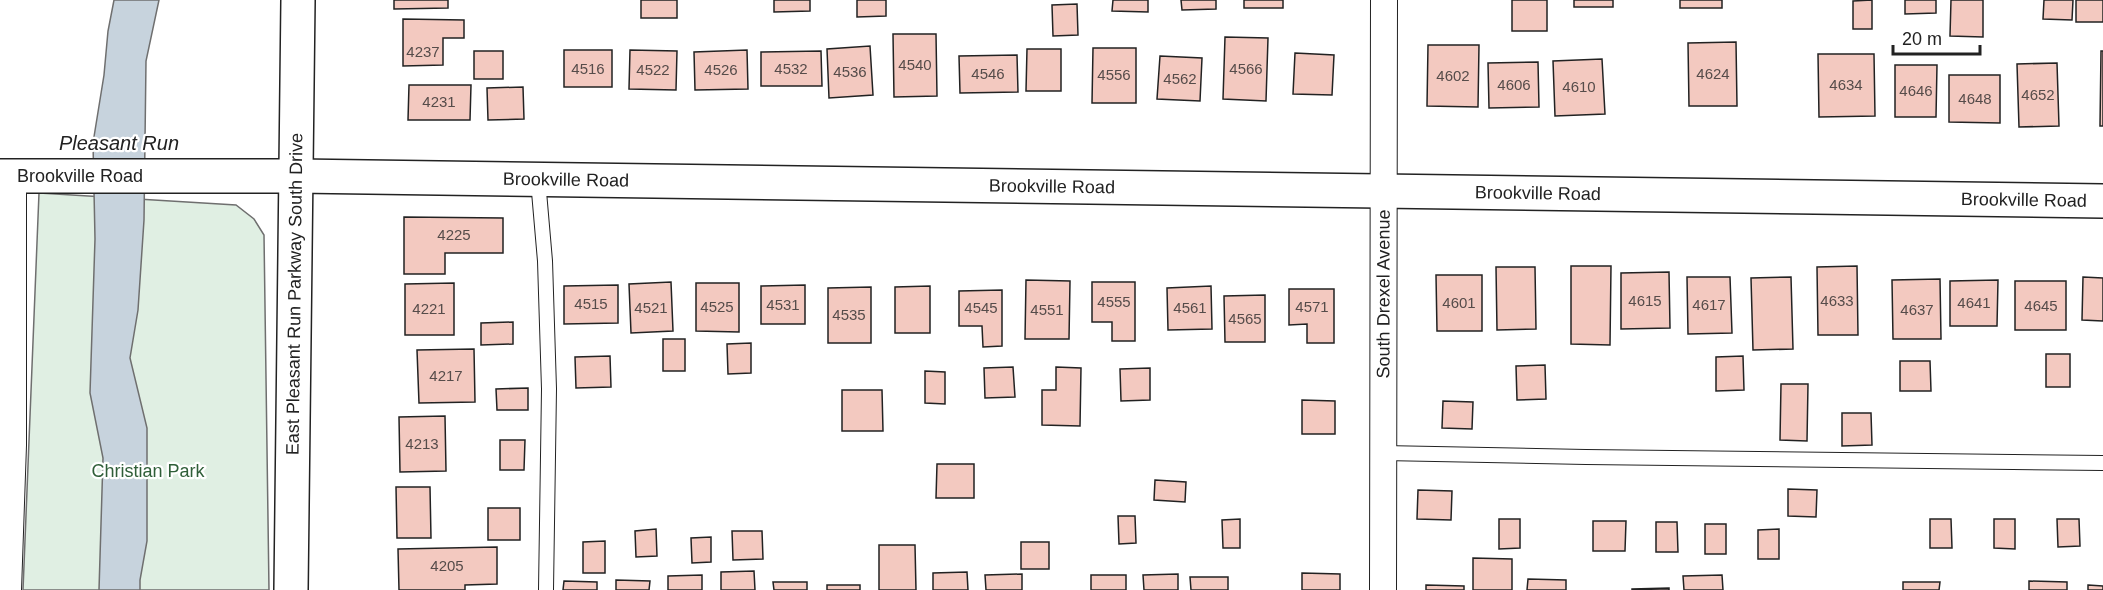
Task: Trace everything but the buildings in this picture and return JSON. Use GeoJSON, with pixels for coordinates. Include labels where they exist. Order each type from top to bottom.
{"type":"FeatureCollection","features":[{"type":"Feature","properties":{"kind":"street","name":"East Pleasant Run Parkway South Drive"},"geometry":{"type":"LineString","coordinates":[[291,590],[298,0]]}},
{"type":"Feature","properties":{"kind":"street","name":"South Drexel Avenue"},"geometry":{"type":"LineString","coordinates":[[1383,590],[1384,0]]}},
{"type":"Feature","properties":{"kind":"street","name":"Brookville Road"},"geometry":{"type":"LineString","coordinates":[[7,176],[297,176],[2103,201]]}},
{"type":"Feature","properties":{"kind":"street"},"geometry":{"type":"LineString","coordinates":[[7,176],[13,445],[8,590]]}},
{"type":"Feature","properties":{"kind":"lane"},"geometry":{"type":"LineString","coordinates":[[538,180],[545,261],[549,389],[546,590]]}},
{"type":"Feature","properties":{"kind":"lane"},"geometry":{"type":"LineString","coordinates":[[1383,453],[1586,458],[2103,463]]}},
{"type":"Feature","properties":{"kind":"green space","name":"Christian Park"},"geometry":{"type":"Polygon","coordinates":[[[39,193],[236,205],[254,219],[264,235],[269,590],[23,590],[39,193]]]}},
{"type":"Feature","properties":{"kind":"water","name":"Pleasant Run"},"geometry":{"type":"Polygon","coordinates":[[[114,0],[159,0],[146,61],[144,220],[138,310],[130,358],[147,428],[147,541],[140,590],[99,590],[103,458],[90,393],[95,239],[93,143],[114,0]]]}}]}
